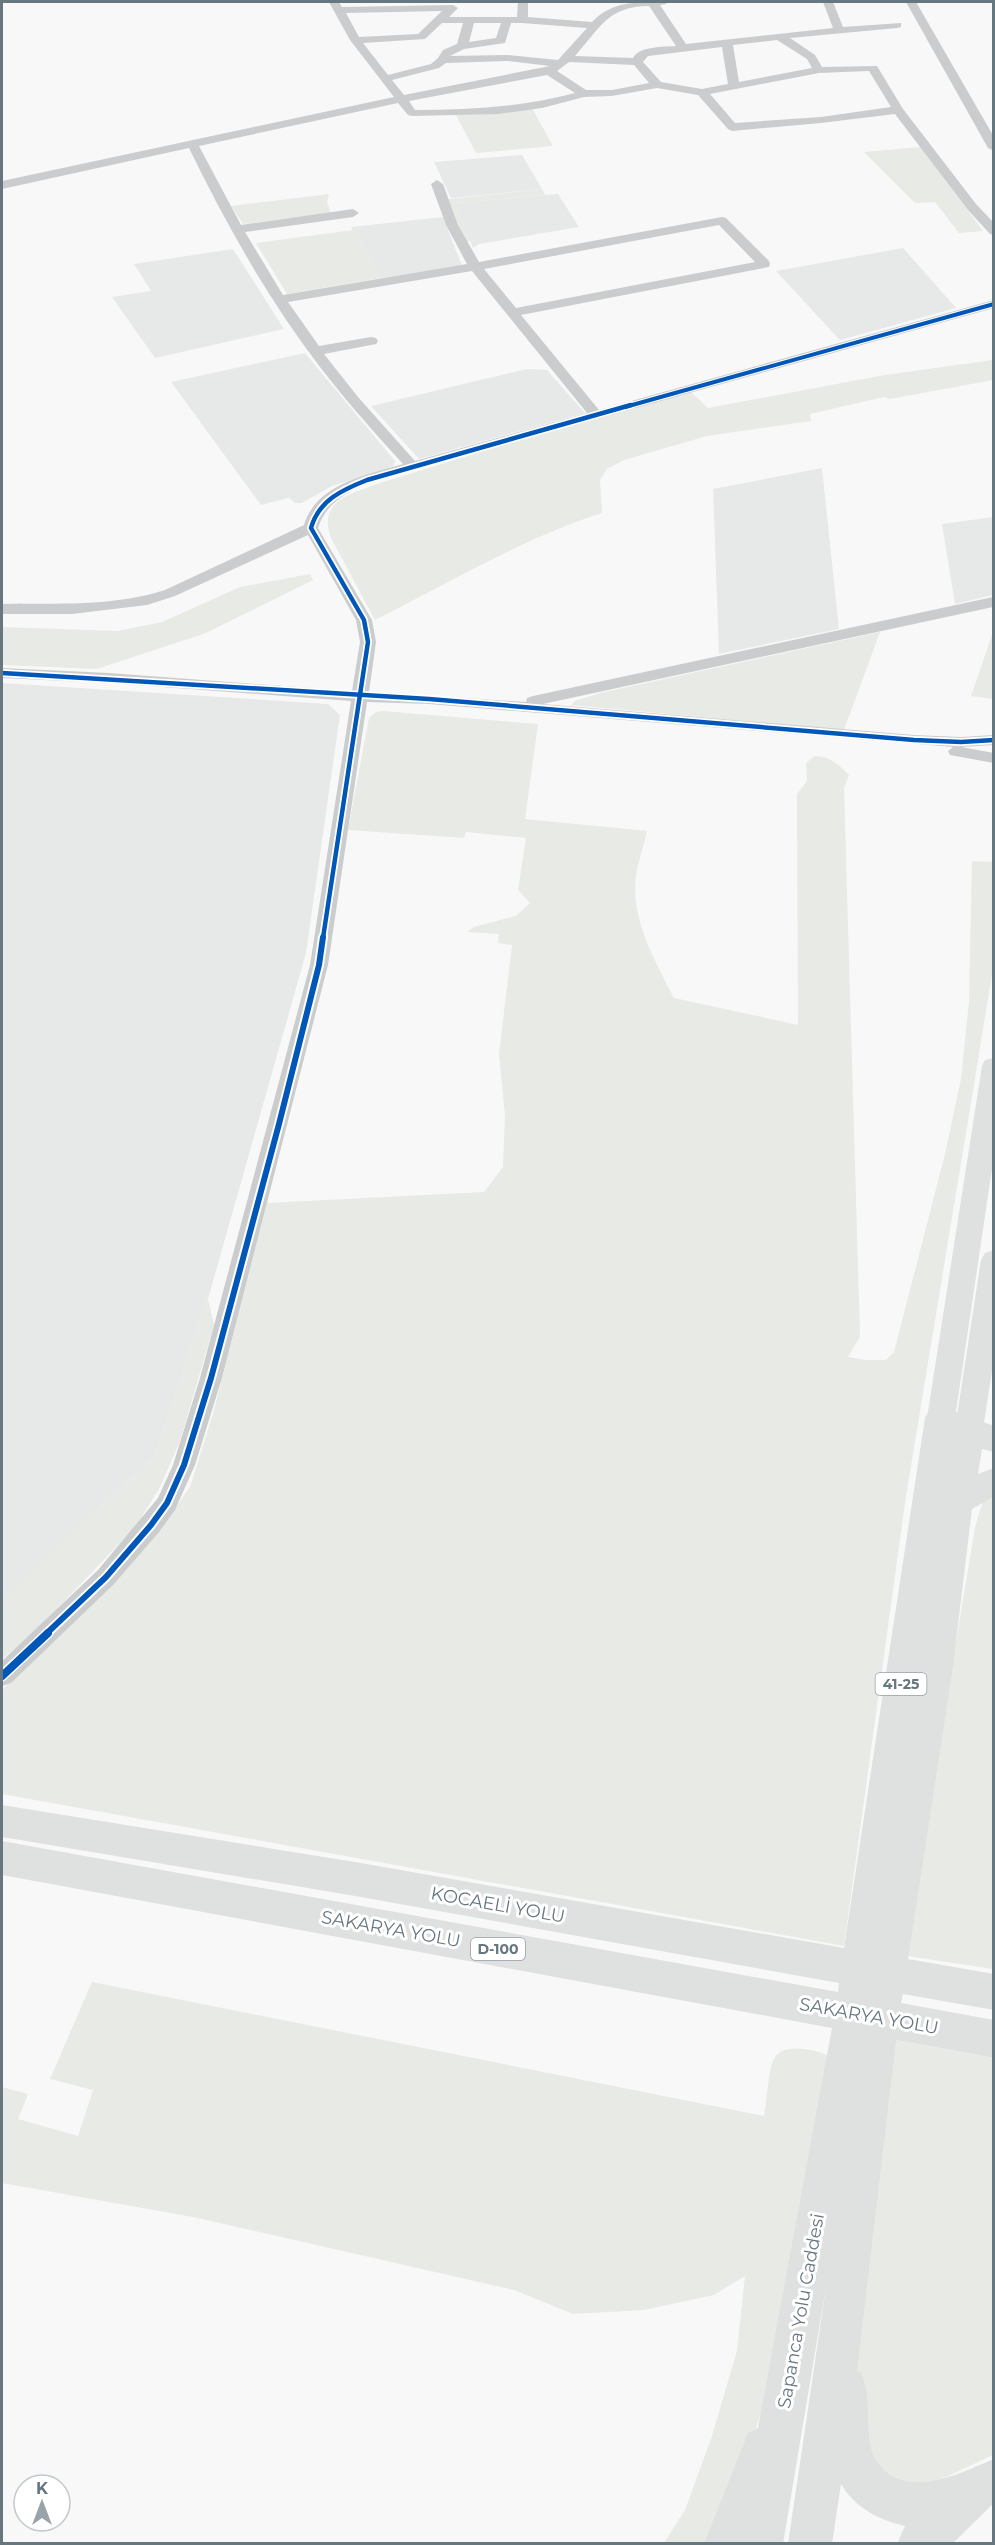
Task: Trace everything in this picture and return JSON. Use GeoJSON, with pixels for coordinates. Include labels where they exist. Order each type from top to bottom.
{"type":"FeatureCollection","features":[{"type":"Feature","properties":{"kind":"highway","name":"41-25"},"geometry":{"type":"LineString","coordinates":[[878,1933],[936,1666],[966,1438]]}},
{"type":"Feature","properties":{"kind":"highway","name":"41-25"},"geometry":{"type":"LineString","coordinates":[[857,2081],[878,1933],[966,1438]]}},
{"type":"Feature","properties":{"kind":"highway"},"geometry":{"type":"LineString","coordinates":[[956,1504],[972,1491],[993,1481]]}},
{"type":"Feature","properties":{"kind":"highway","name":"KOCAELİ YOLU"},"geometry":{"type":"LineString","coordinates":[[2,1821],[355,1880],[993,1992]]}},
{"type":"Feature","properties":{"kind":"highway","name":"SAKARYA YOLU"},"geometry":{"type":"LineString","coordinates":[[2,1858],[993,2039]]}},
{"type":"Feature","properties":{"kind":"highway"},"geometry":{"type":"LineString","coordinates":[[810,2544],[843,2322],[857,2081]]}},
{"type":"Feature","properties":{"kind":"highway","name":"Sapanca Yolu Caddesi"},"geometry":{"type":"LineString","coordinates":[[761,2544],[788,2378],[857,2081]]}},
{"type":"Feature","properties":{"kind":"highway"},"geometry":{"type":"LineString","coordinates":[[843,2322],[849,2449],[855,2466],[864,2480],[877,2494],[901,2504],[920,2505],[987,2484]]}},
{"type":"Feature","properties":{"kind":"highway"},"geometry":{"type":"LineString","coordinates":[[726,2544],[788,2378]]}},
{"type":"Feature","properties":{"kind":"highway"},"geometry":{"type":"LineString","coordinates":[[919,2544],[987,2484]]}},
{"type":"Feature","properties":{"kind":"main road","name":"41-25"},"geometry":{"type":"LineString","coordinates":[[966,1438],[993,1066]]}},
{"type":"Feature","properties":{"kind":"main road","name":"41-25"},"geometry":{"type":"LineString","coordinates":[[966,1438],[993,1260]]}},
{"type":"Feature","properties":{"kind":"street"},"geometry":{"type":"LineString","coordinates":[[522,20],[523,2]]}},
{"type":"Feature","properties":{"kind":"street"},"geometry":{"type":"LineString","coordinates":[[652,2],[683,48]]}},
{"type":"Feature","properties":{"kind":"street"},"geometry":{"type":"LineString","coordinates":[[2,185],[400,99],[549,71],[564,61],[610,5],[662,2]]}},
{"type":"Feature","properties":{"kind":"street"},"geometry":{"type":"LineString","coordinates":[[828,2],[839,30]]}},
{"type":"Feature","properties":{"kind":"street"},"geometry":{"type":"LineString","coordinates":[[911,2],[993,148]]}},
{"type":"Feature","properties":{"kind":"street"},"geometry":{"type":"LineString","coordinates":[[453,5],[336,6],[355,40],[412,113],[438,114],[540,105],[584,94],[612,93],[657,85],[702,92],[819,70],[873,68],[898,110],[993,231]]}},
{"type":"Feature","properties":{"kind":"street"},"geometry":{"type":"LineString","coordinates":[[355,40],[410,39],[425,35],[453,5]]}},
{"type":"Feature","properties":{"kind":"street"},"geometry":{"type":"LineString","coordinates":[[441,20],[522,20],[595,25]]}},
{"type":"Feature","properties":{"kind":"street"},"geometry":{"type":"LineString","coordinates":[[438,54],[462,46],[501,42],[507,20]]}},
{"type":"Feature","properties":{"kind":"street"},"geometry":{"type":"LineString","coordinates":[[462,46],[469,21]]}},
{"type":"Feature","properties":{"kind":"street"},"geometry":{"type":"LineString","coordinates":[[637,62],[639,56],[645,53],[779,36],[897,25]]}},
{"type":"Feature","properties":{"kind":"street"},"geometry":{"type":"LineString","coordinates":[[779,36],[812,57],[819,70]]}},
{"type":"Feature","properties":{"kind":"street"},"geometry":{"type":"LineString","coordinates":[[410,39],[414,45],[438,54],[564,61],[637,62],[657,85]]}},
{"type":"Feature","properties":{"kind":"street"},"geometry":{"type":"LineString","coordinates":[[727,43],[734,86]]}},
{"type":"Feature","properties":{"kind":"street"},"geometry":{"type":"LineString","coordinates":[[385,79],[435,66],[438,54]]}},
{"type":"Feature","properties":{"kind":"street"},"geometry":{"type":"LineString","coordinates":[[549,71],[584,94]]}},
{"type":"Feature","properties":{"kind":"street"},"geometry":{"type":"LineString","coordinates":[[702,92],[732,127],[821,120],[898,110]]}},
{"type":"Feature","properties":{"kind":"street"},"geometry":{"type":"LineString","coordinates":[[192,143],[238,229],[280,299],[345,390],[412,465]]}},
{"type":"Feature","properties":{"kind":"street"},"geometry":{"type":"LineString","coordinates":[[437,184],[452,225],[475,267],[596,415]]}},
{"type":"Feature","properties":{"kind":"street"},"geometry":{"type":"LineString","coordinates":[[238,229],[353,213]]}},
{"type":"Feature","properties":{"kind":"street"},"geometry":{"type":"LineString","coordinates":[[280,299],[475,267],[722,221],[764,264],[512,313]]}},
{"type":"Feature","properties":{"kind":"street"},"geometry":{"type":"LineString","coordinates":[[2,1676],[106,1577],[166,1503],[184,1465],[211,1378],[319,965],[368,642],[364,620],[311,528],[314,512],[337,493],[412,465],[993,304]]}},
{"type":"Feature","properties":{"kind":"street"},"geometry":{"type":"LineString","coordinates":[[316,351],[371,341]]}},
{"type":"Feature","properties":{"kind":"street"},"geometry":{"type":"LineString","coordinates":[[2,609],[72,609],[142,602],[170,593],[311,528]]}},
{"type":"Feature","properties":{"kind":"street"},"geometry":{"type":"LineString","coordinates":[[512,706],[993,602]]}},
{"type":"Feature","properties":{"kind":"street"},"geometry":{"type":"LineString","coordinates":[[2,673],[156,681],[361,698],[429,699],[914,740],[961,742],[993,740]]}},
{"type":"Feature","properties":{"kind":"street"},"geometry":{"type":"LineString","coordinates":[[361,698],[425,708],[951,751],[993,758]]}},
{"type":"Feature","properties":{"kind":"shaded area"},"geometry":{"type":"Polygon","coordinates":[[[532,108],[553,146],[476,153],[456,115],[532,108]]]}},
{"type":"Feature","properties":{"kind":"shaded area"},"geometry":{"type":"Polygon","coordinates":[[[921,147],[983,231],[959,233],[935,202],[915,203],[864,152],[921,147]]]}},
{"type":"Feature","properties":{"kind":"shaded area"},"geometry":{"type":"Polygon","coordinates":[[[522,155],[542,189],[451,198],[434,162],[522,155]]]}},
{"type":"Feature","properties":{"kind":"shaded area"},"geometry":{"type":"Polygon","coordinates":[[[542,189],[545,195],[456,203],[471,241],[465,242],[448,199],[542,189]]]}},
{"type":"Feature","properties":{"kind":"shaded area"},"geometry":{"type":"Polygon","coordinates":[[[329,194],[327,202],[331,213],[243,224],[231,206],[329,194]]]}},
{"type":"Feature","properties":{"kind":"shaded area"},"geometry":{"type":"Polygon","coordinates":[[[558,194],[579,227],[479,244],[473,248],[455,203],[558,194]]]}},
{"type":"Feature","properties":{"kind":"shaded area"},"geometry":{"type":"Polygon","coordinates":[[[443,217],[462,266],[382,278],[351,227],[443,217]]]}},
{"type":"Feature","properties":{"kind":"shaded area"},"geometry":{"type":"Polygon","coordinates":[[[353,230],[382,278],[287,294],[256,243],[353,230]]]}},
{"type":"Feature","properties":{"kind":"shaded area"},"geometry":{"type":"Polygon","coordinates":[[[903,248],[956,308],[840,340],[776,271],[903,248]]]}},
{"type":"Feature","properties":{"kind":"shaded area"},"geometry":{"type":"Polygon","coordinates":[[[233,249],[284,329],[155,358],[112,297],[151,291],[134,264],[233,249]]]}},
{"type":"Feature","properties":{"kind":"shaded area"},"geometry":{"type":"Polygon","coordinates":[[[305,353],[395,461],[393,466],[332,486],[302,503],[295,503],[289,498],[261,505],[171,382],[305,353]]]}},
{"type":"Feature","properties":{"kind":"shaded area"},"geometry":{"type":"Polygon","coordinates":[[[993,360],[993,380],[890,399],[884,397],[810,414],[811,421],[707,436],[624,460],[607,469],[600,480],[602,513],[515,548],[375,620],[331,538],[328,526],[329,516],[332,508],[346,496],[377,484],[519,440],[691,392],[708,408],[885,375],[993,360]]]}},
{"type":"Feature","properties":{"kind":"shaded area"},"geometry":{"type":"Polygon","coordinates":[[[527,369],[547,370],[585,413],[419,459],[371,406],[527,369]]]}},
{"type":"Feature","properties":{"kind":"shaded area"},"geometry":{"type":"Polygon","coordinates":[[[822,468],[839,629],[719,654],[713,489],[822,468]]]}},
{"type":"Feature","properties":{"kind":"shaded area"},"geometry":{"type":"Polygon","coordinates":[[[993,517],[993,595],[955,604],[942,524],[993,517]]]}},
{"type":"Feature","properties":{"kind":"shaded area"},"geometry":{"type":"Polygon","coordinates":[[[310,574],[313,580],[206,633],[97,669],[2,665],[2,627],[118,631],[162,622],[240,587],[310,574]]]}},
{"type":"Feature","properties":{"kind":"shaded area"},"geometry":{"type":"Polygon","coordinates":[[[880,632],[844,730],[571,705],[575,701],[600,693],[880,632]]]}},
{"type":"Feature","properties":{"kind":"shaded area"},"geometry":{"type":"Polygon","coordinates":[[[993,632],[993,699],[971,696],[993,632]]]}},
{"type":"Feature","properties":{"kind":"shaded area"},"geometry":{"type":"Polygon","coordinates":[[[2,683],[328,704],[340,715],[306,953],[208,1299],[155,1455],[2,1602],[2,683]]]}},
{"type":"Feature","properties":{"kind":"shaded area"},"geometry":{"type":"Polygon","coordinates":[[[376,712],[538,724],[525,819],[647,831],[636,876],[637,908],[652,955],[674,998],[798,1025],[797,794],[807,781],[806,763],[815,756],[834,762],[849,775],[844,788],[860,1337],[848,1357],[886,1360],[894,1352],[945,1154],[961,1079],[969,1002],[972,861],[993,862],[993,969],[906,1496],[844,1946],[2,1794],[2,1690],[160,1530],[190,1487],[213,1414],[267,1203],[484,1192],[503,1167],[505,1115],[499,1054],[512,945],[498,943],[499,934],[467,932],[474,927],[516,916],[530,903],[518,890],[526,838],[466,832],[464,838],[348,830],[369,718],[376,712]]]}},
{"type":"Feature","properties":{"kind":"shaded area"},"geometry":{"type":"Polygon","coordinates":[[[208,1299],[214,1325],[180,1441],[160,1487],[136,1526],[32,1635],[2,1659],[2,1602],[155,1455],[208,1299]]]}},
{"type":"Feature","properties":{"kind":"shaded area"},"geometry":{"type":"Polygon","coordinates":[[[993,1492],[993,1969],[907,1956],[911,1910],[975,1528],[982,1503],[993,1492]]]}},
{"type":"Feature","properties":{"kind":"shaded area"},"geometry":{"type":"Polygon","coordinates":[[[92,1982],[764,2116],[770,2071],[778,2053],[801,2049],[831,2057],[771,2384],[725,2518],[711,2543],[664,2543],[685,2510],[711,2439],[737,2351],[745,2276],[714,2295],[644,2310],[573,2314],[514,2290],[193,2217],[2,2183],[2,2087],[28,2094],[18,2119],[78,2136],[93,2090],[50,2079],[92,1982]]]}},
{"type":"Feature","properties":{"kind":"shaded area"},"geometry":{"type":"Polygon","coordinates":[[[895,2040],[993,2058],[993,2455],[924,2485],[887,2481],[864,2452],[856,2399],[858,2324],[895,2040]]]}},
{"type":"Feature","properties":{"kind":"cycle path"},"geometry":{"type":"LineString","coordinates":[[2,1676],[106,1577],[167,1503],[184,1465],[211,1378],[319,965],[368,642],[364,620],[311,528],[315,515],[324,503],[336,494],[384,474],[994,304]]}},
{"type":"Feature","properties":{"kind":"cycle path"},"geometry":{"type":"LineString","coordinates":[[2,673],[429,699],[914,740],[961,742],[994,740]]}}]}
